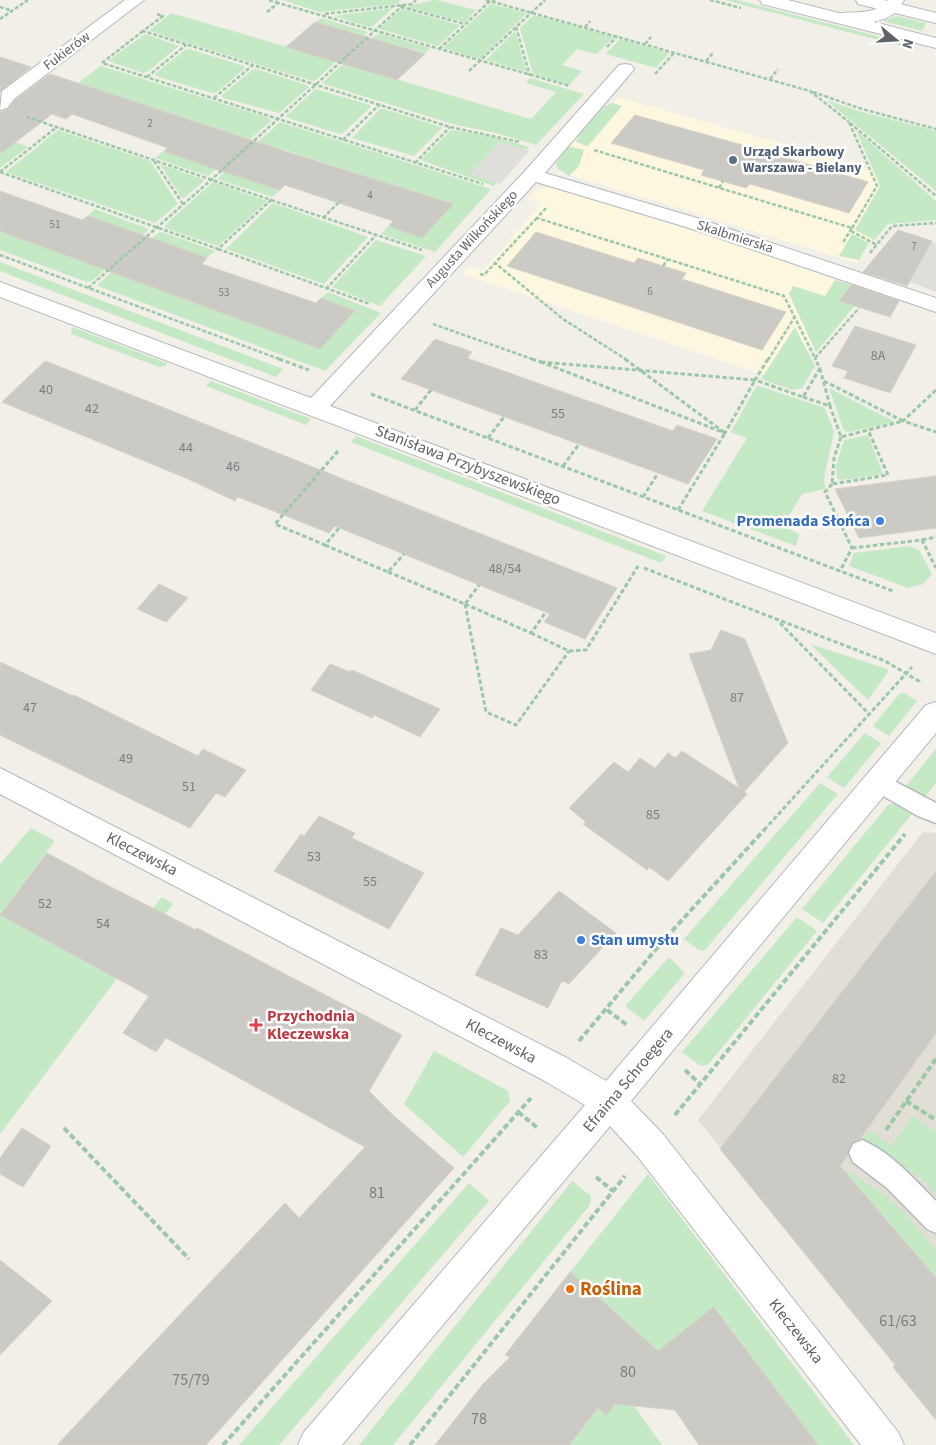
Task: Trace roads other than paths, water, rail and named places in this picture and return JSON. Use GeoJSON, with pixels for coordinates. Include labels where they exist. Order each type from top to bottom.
{"type":"FeatureCollection","features":[{"type":"Feature","properties":{"kind":"street","name":"Fukierów"},"geometry":{"type":"LineString","coordinates":[[0,104],[8,95],[136,0]]}},
{"type":"Feature","properties":{"kind":"street"},"geometry":{"type":"LineString","coordinates":[[768,0],[936,43]]}},
{"type":"Feature","properties":{"kind":"street"},"geometry":{"type":"LineString","coordinates":[[864,0],[894,4],[936,18]]}},
{"type":"Feature","properties":{"kind":"street"},"geometry":{"type":"LineString","coordinates":[[840,18],[870,16],[894,4]]}},
{"type":"Feature","properties":{"kind":"street","name":"Augusta Wilkońskiego"},"geometry":{"type":"LineString","coordinates":[[316,408],[532,175],[625,69]]}},
{"type":"Feature","properties":{"kind":"street","name":"Skalbmierska"},"geometry":{"type":"LineString","coordinates":[[532,175],[693,223],[879,284],[936,305]]}},
{"type":"Feature","properties":{"kind":"street","name":"Stanisława Przybyszewskiego"},"geometry":{"type":"LineString","coordinates":[[0,289],[936,644]]}},
{"type":"Feature","properties":{"kind":"street","name":"Efraima Schroegera"},"geometry":{"type":"LineString","coordinates":[[317,1445],[713,981],[936,713]]}},
{"type":"Feature","properties":{"kind":"street","name":"Kleczewska"},"geometry":{"type":"LineString","coordinates":[[0,780],[451,1014],[555,1069],[609,1101],[656,1152],[885,1445]]}},
{"type":"Feature","properties":{"kind":"lane"},"geometry":{"type":"LineString","coordinates":[[879,782],[936,813]]}},
{"type":"Feature","properties":{"kind":"lane"},"geometry":{"type":"LineString","coordinates":[[862,1152],[896,1179],[936,1220]]}},
{"type":"Feature","properties":{"kind":"place","name":"Urząd Skarbowy Warszawa - Bielany"},"geometry":{"type":"Point","coordinates":[733,160]}},
{"type":"Feature","properties":{"kind":"place","name":"Promenada Słońca"},"geometry":{"type":"Point","coordinates":[880,521]}},
{"type":"Feature","properties":{"kind":"place","name":"Stan umysłu"},"geometry":{"type":"Point","coordinates":[581,940]}},
{"type":"Feature","properties":{"kind":"place","name":"Przychodnia Kleczewska"},"geometry":{"type":"Point","coordinates":[256,1025]}},
{"type":"Feature","properties":{"kind":"place","name":"Roślina"},"geometry":{"type":"Point","coordinates":[570,1289]}}]}
